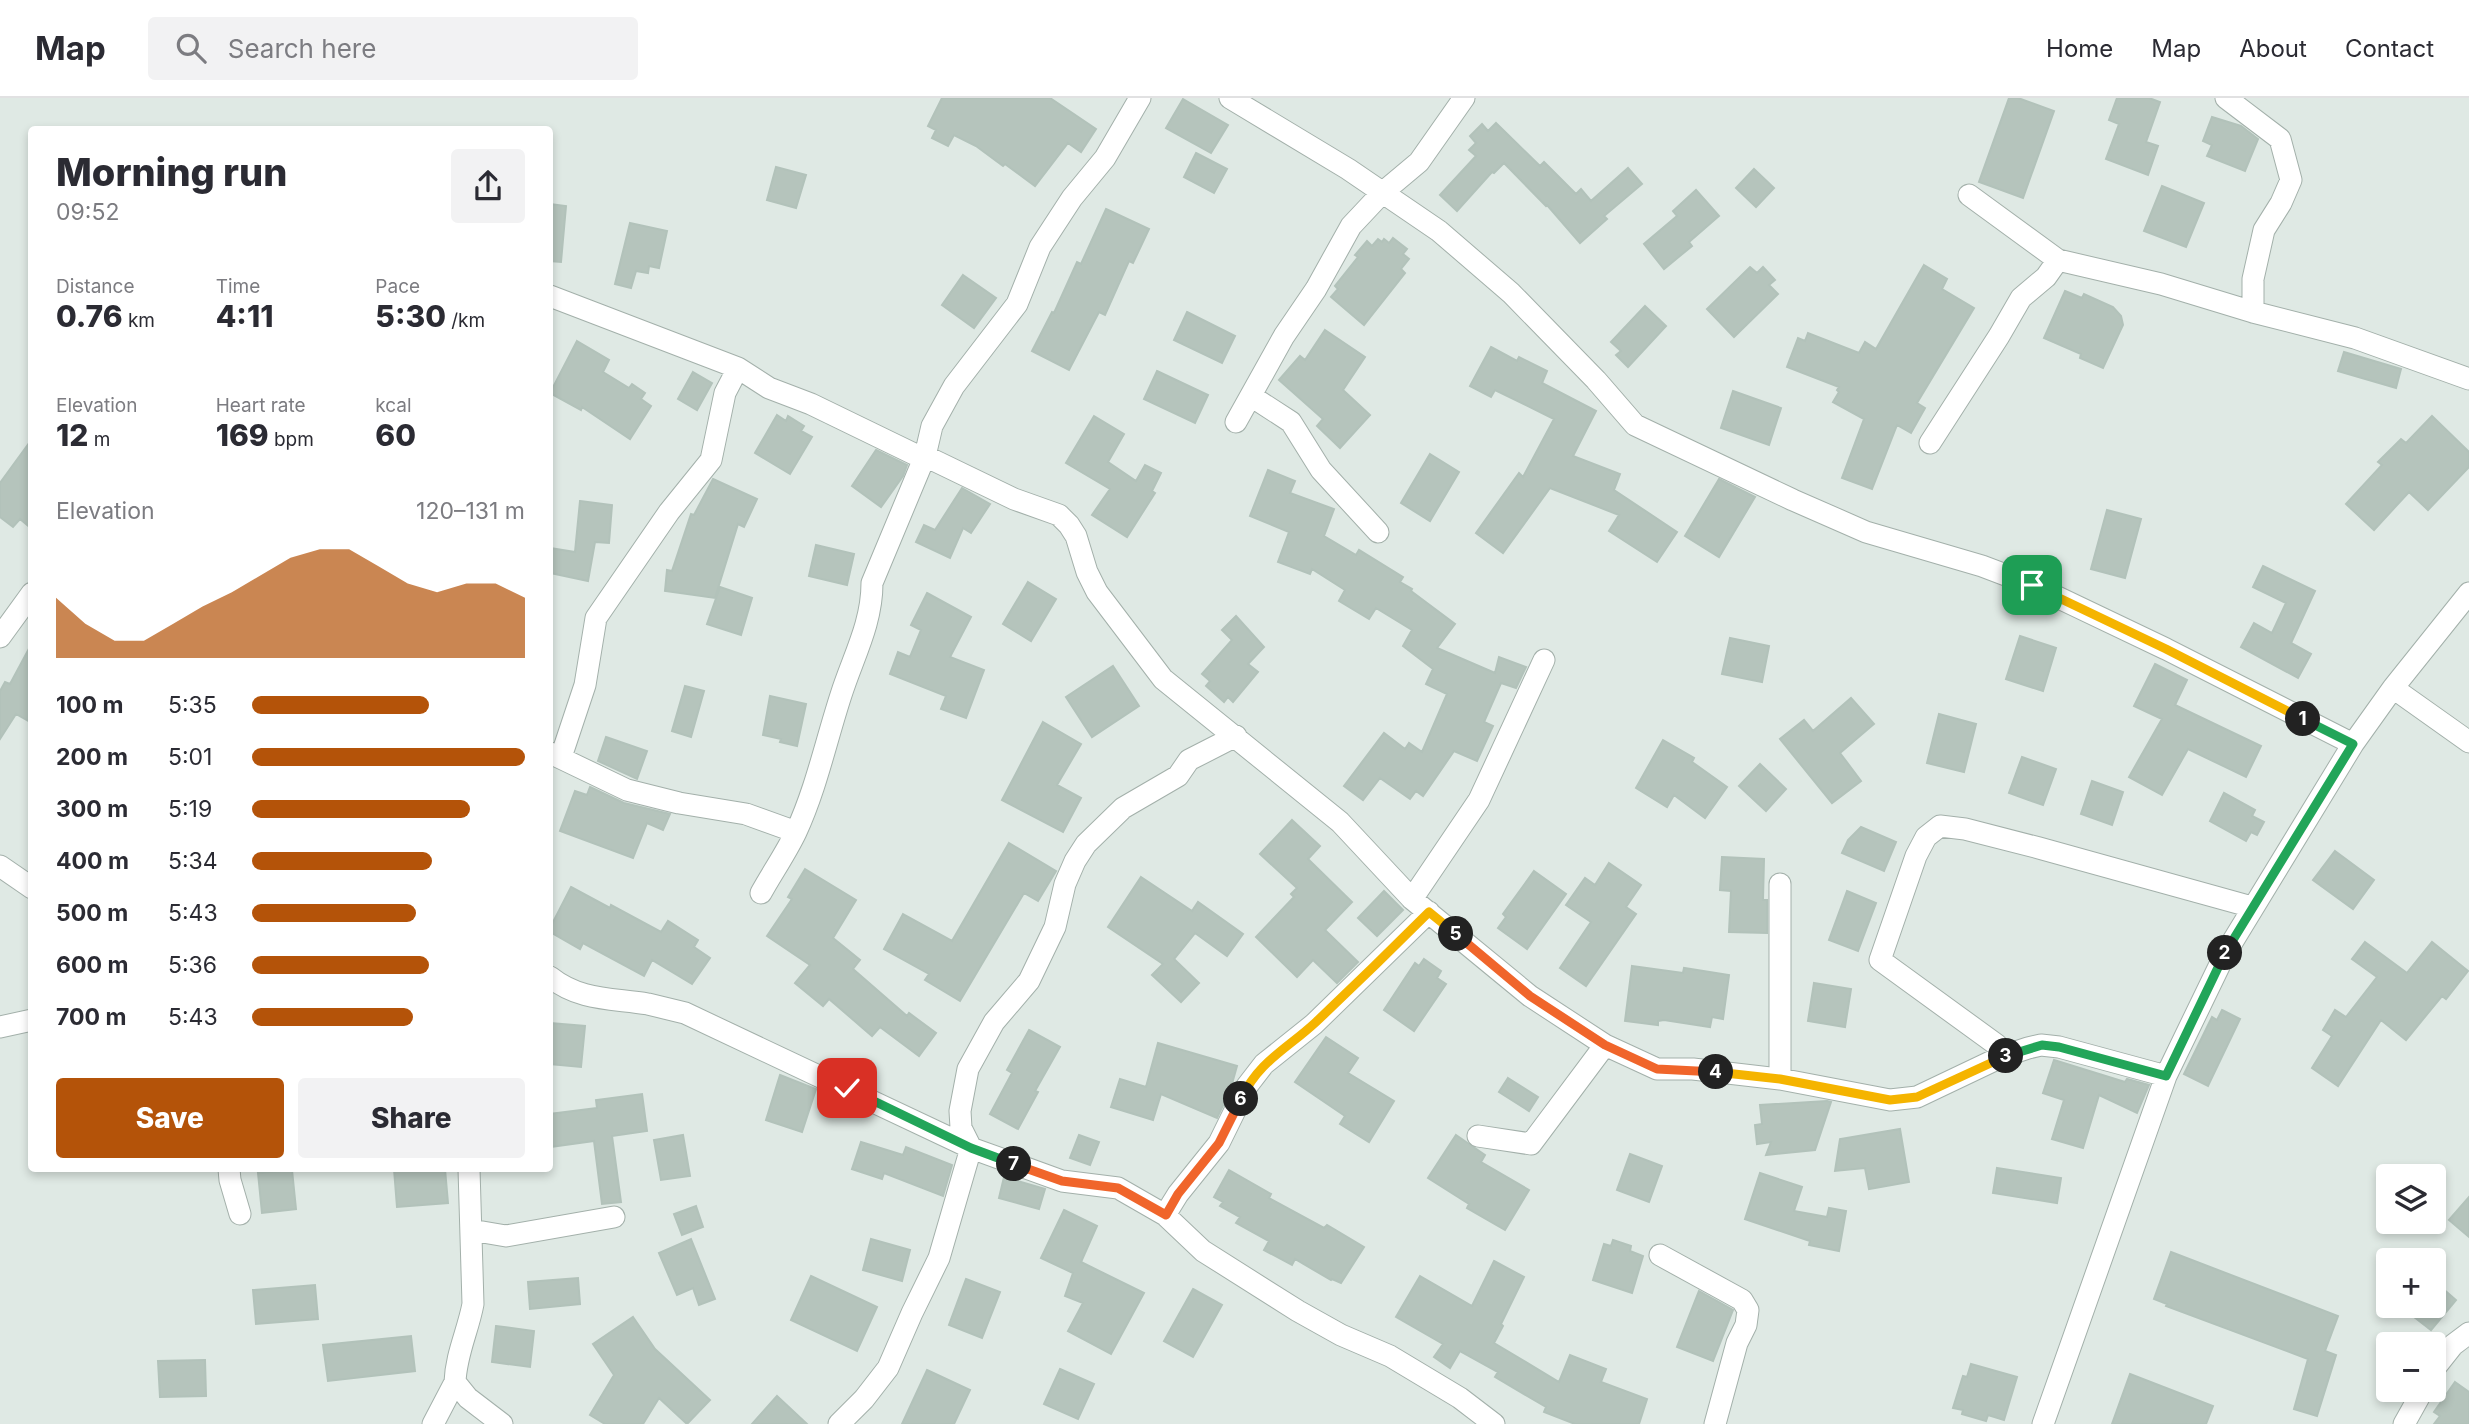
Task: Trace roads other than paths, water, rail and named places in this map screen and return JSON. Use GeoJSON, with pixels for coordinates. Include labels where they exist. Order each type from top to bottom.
{"type":"FeatureCollection","features":[{"type":"Feature","properties":{"kind":"street"},"geometry":{"type":"LineString","coordinates":[[761,893],[796,832],[826,748],[841,695],[863,639],[872,603],[872,583],[925,456],[932,426],[954,386],[1017,304],[1040,247],[1072,198],[1105,158],[1140,98]]}},
{"type":"Feature","properties":{"kind":"street"},"geometry":{"type":"LineString","coordinates":[[1230,98],[1288,132],[1439,231],[1511,293],[1596,380],[1634,425],[1866,532],[1982,566],[2032,585],[2166,649],[2353,744]]}},
{"type":"Feature","properties":{"kind":"street"},"geometry":{"type":"LineString","coordinates":[[1236,422],[1284,336],[1316,289],[1351,226],[1382,192],[1419,162],[1464,98]]}},
{"type":"Feature","properties":{"kind":"street"},"geometry":{"type":"LineString","coordinates":[[2226,98],[2280,139],[2291,180],[2281,204],[2264,230],[2253,279],[2253,312]]}},
{"type":"Feature","properties":{"kind":"street"},"geometry":{"type":"LineString","coordinates":[[1969,195],[2058,260],[2161,284],[2253,312],[2355,338],[2469,379]]}},
{"type":"Feature","properties":{"kind":"street"},"geometry":{"type":"LineString","coordinates":[[1930,443],[2021,298],[2046,277],[2058,260]]}},
{"type":"Feature","properties":{"kind":"street"},"geometry":{"type":"LineString","coordinates":[[553,297],[738,368],[769,388],[811,404],[1014,499],[1059,515],[1076,536],[1087,572],[1097,593],[1163,680],[1340,822],[1412,899],[1530,996],[1605,1045],[1657,1069],[1693,1069],[1780,1079],[1890,1100],[1917,1097],[2001,1058],[2042,1045],[2059,1047],[2166,1076]]}},
{"type":"Feature","properties":{"kind":"street"},"geometry":{"type":"LineString","coordinates":[[738,368],[725,393],[711,460],[669,512],[596,618],[585,685],[555,755],[627,790],[679,803],[746,814],[796,832]]}},
{"type":"Feature","properties":{"kind":"street"},"geometry":{"type":"LineString","coordinates":[[1251,397],[1291,422],[1321,470],[1378,532]]}},
{"type":"Feature","properties":{"kind":"street"},"geometry":{"type":"LineString","coordinates":[[2043,1424],[2166,1076],[2225,954],[2353,744],[2393,688],[2469,593]]}},
{"type":"Feature","properties":{"kind":"street"},"geometry":{"type":"LineString","coordinates":[[0,637],[28,598]]}},
{"type":"Feature","properties":{"kind":"street"},"geometry":{"type":"LineString","coordinates":[[1412,899],[1479,800],[1544,660]]}},
{"type":"Feature","properties":{"kind":"street"},"geometry":{"type":"LineString","coordinates":[[2393,688],[2469,741]]}},
{"type":"Feature","properties":{"kind":"street"},"geometry":{"type":"LineString","coordinates":[[839,1424],[864,1399],[888,1368],[939,1258],[971,1148],[961,1128],[960,1111],[968,1069],[994,1021],[1029,981],[1055,927],[1065,884],[1080,853],[1123,808],[1178,776],[1189,760],[1236,736]]}},
{"type":"Feature","properties":{"kind":"street"},"geometry":{"type":"LineString","coordinates":[[2001,1058],[1997,1045],[1880,961],[1916,856],[1926,837],[1940,826],[1965,829],[2039,848],[2252,908]]}},
{"type":"Feature","properties":{"kind":"street"},"geometry":{"type":"LineString","coordinates":[[0,866],[28,885]]}},
{"type":"Feature","properties":{"kind":"street"},"geometry":{"type":"LineString","coordinates":[[1780,884],[1780,1079]]}},
{"type":"Feature","properties":{"kind":"street"},"geometry":{"type":"LineString","coordinates":[[1166,1215],[1178,1194],[1219,1143],[1247,1086],[1264,1063],[1314,1024],[1429,912]]}},
{"type":"Feature","properties":{"kind":"street"},"geometry":{"type":"LineString","coordinates":[[553,979],[561,986],[611,1002],[647,1004],[685,1013],[971,1148],[1062,1181],[1118,1188],[1166,1215],[1202,1251],[1341,1335],[1390,1356],[1460,1398],[1494,1424]]}},
{"type":"Feature","properties":{"kind":"street"},"geometry":{"type":"LineString","coordinates":[[0,1027],[28,1021]]}},
{"type":"Feature","properties":{"kind":"street"},"geometry":{"type":"LineString","coordinates":[[1478,1136],[1531,1144],[1605,1045]]}},
{"type":"Feature","properties":{"kind":"street"},"geometry":{"type":"LineString","coordinates":[[230,1172],[240,1214]]}},
{"type":"Feature","properties":{"kind":"street"},"geometry":{"type":"LineString","coordinates":[[433,1424],[455,1382],[456,1361],[473,1304],[469,1172]]}},
{"type":"Feature","properties":{"kind":"street"},"geometry":{"type":"LineString","coordinates":[[471,1230],[506,1236],[614,1217]]}},
{"type":"Feature","properties":{"kind":"street"},"geometry":{"type":"LineString","coordinates":[[1660,1255],[1742,1300],[1748,1310],[1746,1325],[1737,1343],[1715,1424]]}},
{"type":"Feature","properties":{"kind":"street"},"geometry":{"type":"LineString","coordinates":[[1318,1309],[1448,1375],[1509,1424]]}},
{"type":"Feature","properties":{"kind":"street"},"geometry":{"type":"LineString","coordinates":[[2446,1353],[2469,1334]]}},
{"type":"Feature","properties":{"kind":"street"},"geometry":{"type":"LineString","coordinates":[[455,1382],[468,1398],[502,1424]]}},
{"type":"Feature","properties":{"kind":"street"},"geometry":{"type":"LineString","coordinates":[[2404,1424],[2416,1402]]}}]}
